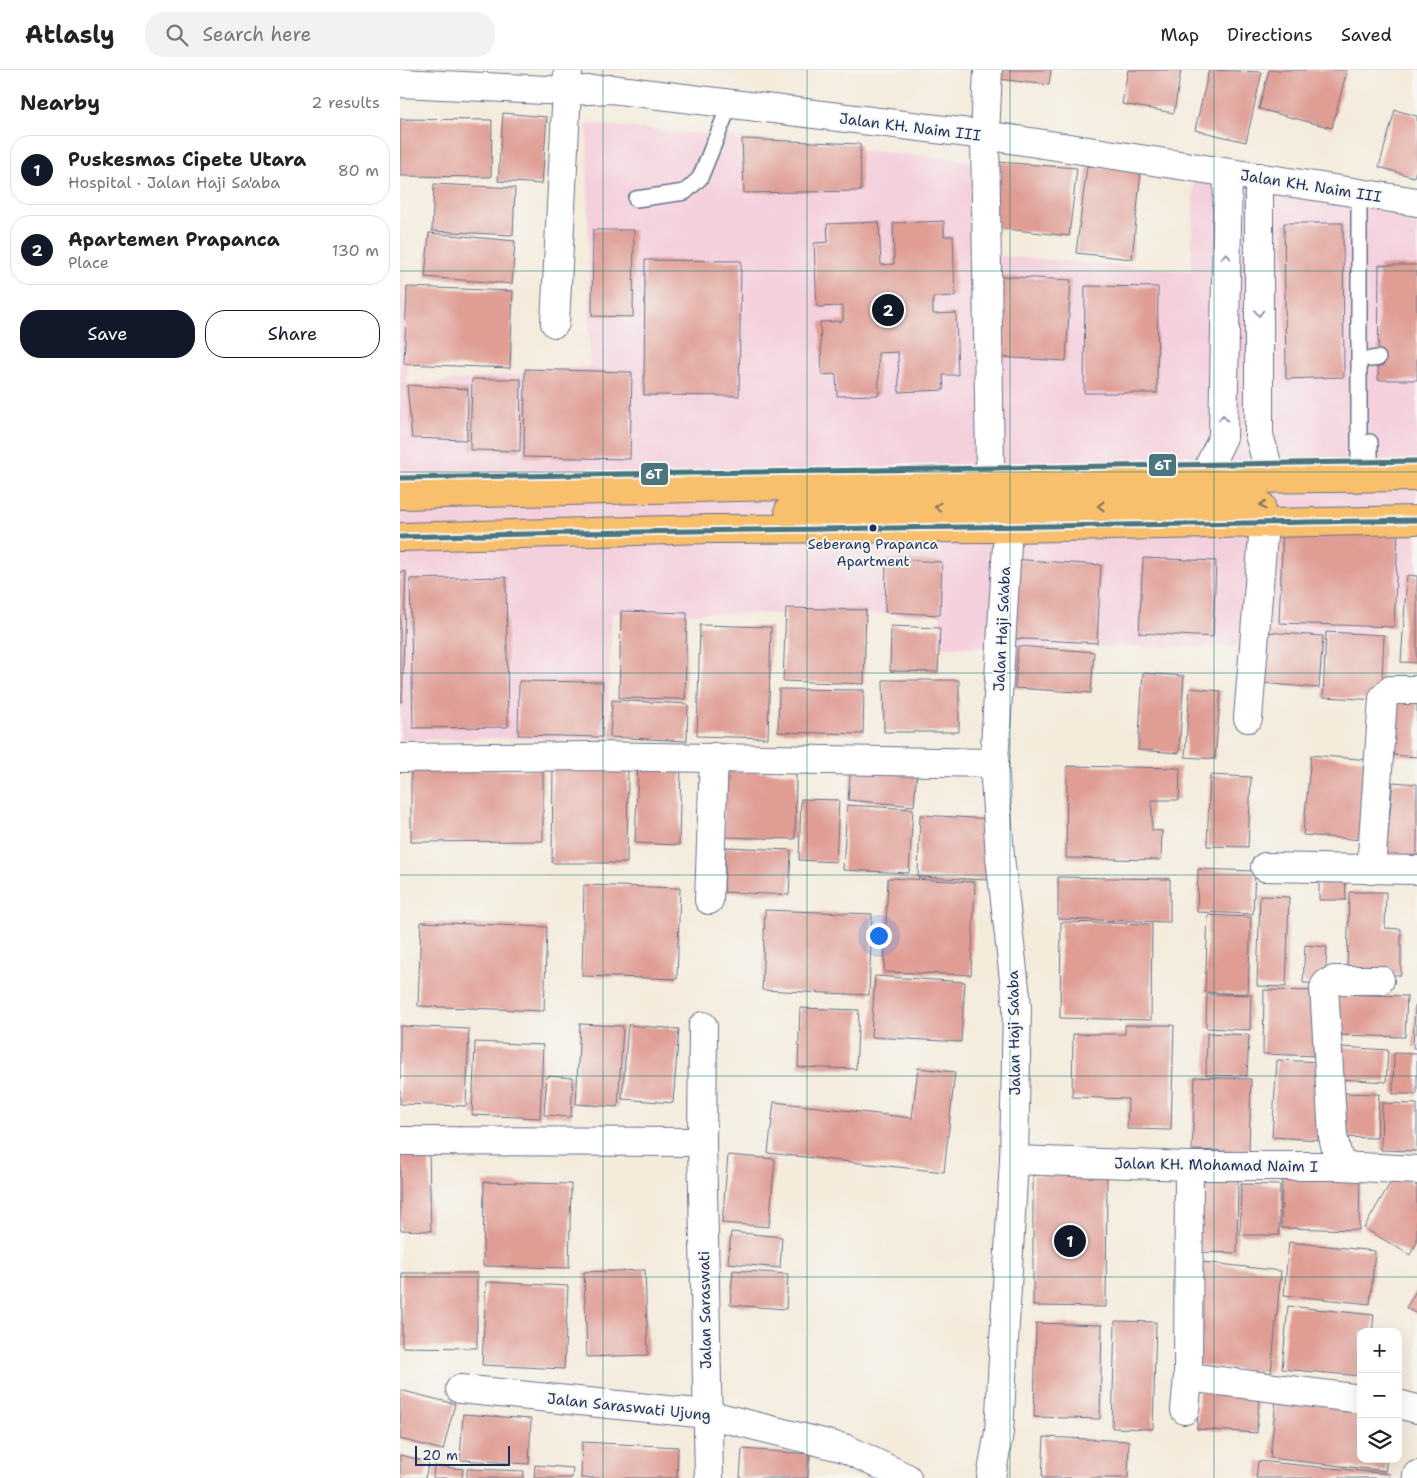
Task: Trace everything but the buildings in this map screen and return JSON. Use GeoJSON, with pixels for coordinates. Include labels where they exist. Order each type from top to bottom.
{"type":"FeatureCollection","features":[{"type":"Feature","properties":{"kind":"main road"},"geometry":{"type":"LineString","coordinates":[[400,478],[1210,464],[1366,455],[1417,461]]}},
{"type":"Feature","properties":{"kind":"main road"},"geometry":{"type":"LineString","coordinates":[[400,495],[911,483],[1417,477]]}},
{"type":"Feature","properties":{"kind":"main road"},"geometry":{"type":"LineString","coordinates":[[400,518],[898,508],[1417,504]]}},
{"type":"Feature","properties":{"kind":"main road"},"geometry":{"type":"LineString","coordinates":[[400,537],[711,529],[1008,528],[1417,520]]}},
{"type":"Feature","properties":{"kind":"street"},"geometry":{"type":"LineString","coordinates":[[988,70],[985,135],[990,468]]}},
{"type":"Feature","properties":{"kind":"street","name":"Jalan KH. Naim III"},"geometry":{"type":"LineString","coordinates":[[400,83],[612,79],[730,104],[985,135],[1417,202]]}},
{"type":"Feature","properties":{"kind":"street"},"geometry":{"type":"LineString","coordinates":[[555,323],[568,80]]}},
{"type":"Feature","properties":{"kind":"street"},"geometry":{"type":"LineString","coordinates":[[1210,464],[1223,437],[1228,173]]}},
{"type":"Feature","properties":{"kind":"street"},"geometry":{"type":"LineString","coordinates":[[1259,177],[1259,435],[1267,462]]}},
{"type":"Feature","properties":{"kind":"street"},"geometry":{"type":"LineString","coordinates":[[1248,718],[1264,524]]}},
{"type":"Feature","properties":{"kind":"street","name":"Jalan Haji Sa'aba"},"geometry":{"type":"LineString","coordinates":[[991,1478],[999,1432],[1014,1160],[1017,1006],[1000,857],[994,762],[1008,528]]}},
{"type":"Feature","properties":{"kind":"street"},"geometry":{"type":"LineString","coordinates":[[1371,870],[1383,698],[1390,690],[1417,690]]}},
{"type":"Feature","properties":{"kind":"street"},"geometry":{"type":"LineString","coordinates":[[708,900],[714,757]]}},
{"type":"Feature","properties":{"kind":"street"},"geometry":{"type":"LineString","coordinates":[[400,758],[714,757],[994,762]]}},
{"type":"Feature","properties":{"kind":"street"},"geometry":{"type":"LineString","coordinates":[[1265,867],[1417,870]]}},
{"type":"Feature","properties":{"kind":"street"},"geometry":{"type":"LineString","coordinates":[[1340,1166],[1333,1136],[1324,987],[1327,983],[1334,980],[1380,980]]}},
{"type":"Feature","properties":{"kind":"street","name":"Jalan Saraswati"},"geometry":{"type":"LineString","coordinates":[[703,1026],[702,1142],[709,1478]]}},
{"type":"Feature","properties":{"kind":"street"},"geometry":{"type":"LineString","coordinates":[[400,1141],[702,1142]]}},
{"type":"Feature","properties":{"kind":"street","name":"Jalan KH. Mohamad Naim I"},"geometry":{"type":"LineString","coordinates":[[1014,1160],[1189,1166],[1340,1166],[1417,1170]]}},
{"type":"Feature","properties":{"kind":"street"},"geometry":{"type":"LineString","coordinates":[[1185,1410],[1188,1377],[1189,1166]]}},
{"type":"Feature","properties":{"kind":"street"},"geometry":{"type":"LineString","coordinates":[[1188,1377],[1357,1398]]}},
{"type":"Feature","properties":{"kind":"street","name":"Jalan Saraswati Ujung"},"geometry":{"type":"LineString","coordinates":[[460,1389],[707,1414],[844,1448],[907,1478]]}},
{"type":"Feature","properties":{"kind":"street"},"geometry":{"type":"LineString","coordinates":[[1402,1405],[1417,1409]]}},
{"type":"Feature","properties":{"kind":"lane"},"geometry":{"type":"LineString","coordinates":[[636,199],[685,192],[700,178],[730,104]]}},
{"type":"Feature","properties":{"kind":"lane"},"geometry":{"type":"LineString","coordinates":[[1359,205],[1366,455]]}},
{"type":"Feature","properties":{"kind":"shaded area"},"geometry":{"type":"Polygon","coordinates":[[[587,123],[970,161],[986,255],[1191,271],[1194,176],[1417,209],[1417,600],[1375,599],[1373,646],[940,647],[940,615],[612,613],[607,741],[497,738],[400,740],[400,219],[408,385],[590,366],[587,123]]]}},
{"type":"Feature","properties":{"kind":"transit line","name":"6T"},"geometry":{"type":"LineString","coordinates":[[400,478],[1417,461]]}},
{"type":"Feature","properties":{"kind":"transit line","name":"6T"},"geometry":{"type":"LineString","coordinates":[[400,537],[1417,520]]}},
{"type":"Feature","properties":{"kind":"place","name":"Apartemen Prapanca"},"geometry":{"type":"Point","coordinates":[888,310]}},
{"type":"Feature","properties":{"kind":"place","name":"Seberang Prapanca Apartment"},"geometry":{"type":"Point","coordinates":[873,528]}},
{"type":"Feature","properties":{"kind":"place","name":"Puskesmas Cipete Utara"},"geometry":{"type":"Point","coordinates":[1070,1241]}}]}
